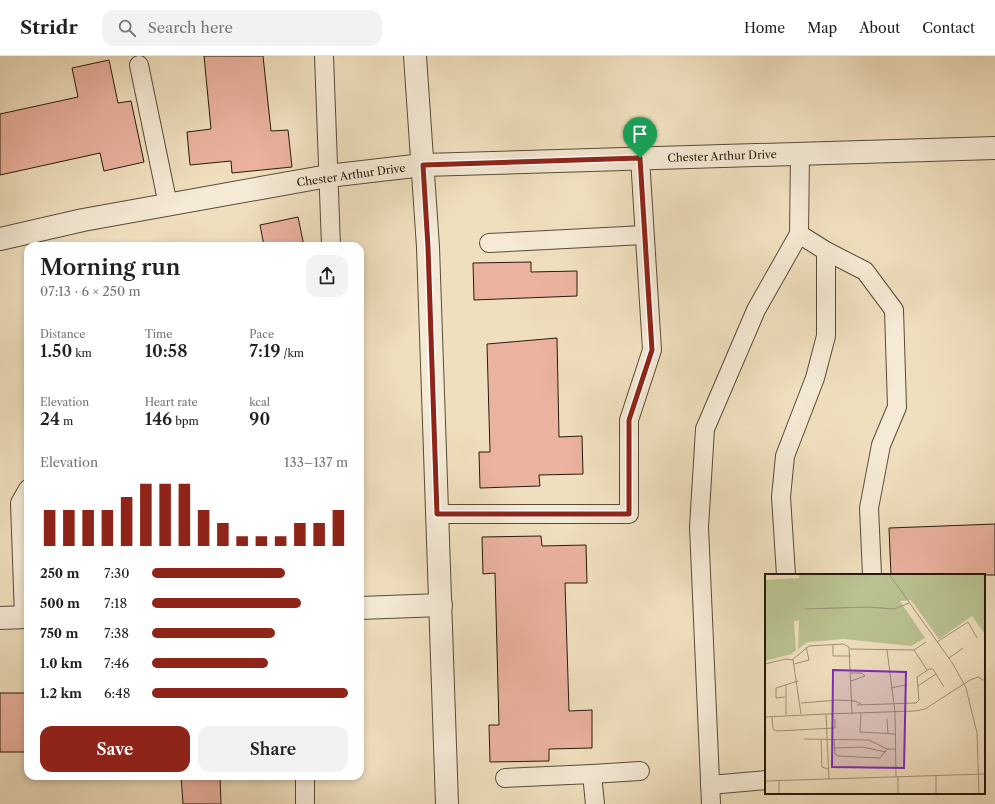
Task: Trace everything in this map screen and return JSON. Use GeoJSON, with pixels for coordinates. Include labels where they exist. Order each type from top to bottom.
{"type":"FeatureCollection","features":[{"type":"Feature","properties":{"kind":"street"},"geometry":{"type":"LineString","coordinates":[[415,56],[428,247],[448,804]]}},
{"type":"Feature","properties":{"kind":"street","name":"Chester Arthur Drive"},"geometry":{"type":"LineString","coordinates":[[0,239],[83,220],[328,176],[423,165],[995,148]]}},
{"type":"Feature","properties":{"kind":"street"},"geometry":{"type":"LineString","coordinates":[[364,608],[441,605]]}},
{"type":"Feature","properties":{"kind":"street"},"geometry":{"type":"LineString","coordinates":[[0,618],[24,617]]}},
{"type":"Feature","properties":{"kind":"lane"},"geometry":{"type":"LineString","coordinates":[[324,56],[331,242]]}},
{"type":"Feature","properties":{"kind":"lane"},"geometry":{"type":"LineString","coordinates":[[139,65],[168,205]]}},
{"type":"Feature","properties":{"kind":"lane"},"geometry":{"type":"LineString","coordinates":[[711,804],[699,527],[705,429],[756,310],[799,234],[800,154]]}},
{"type":"Feature","properties":{"kind":"lane"},"geometry":{"type":"LineString","coordinates":[[437,514],[629,514],[629,420],[652,350],[640,158]]}},
{"type":"Feature","properties":{"kind":"lane"},"geometry":{"type":"LineString","coordinates":[[799,234],[826,251],[865,271],[894,310],[897,407],[881,445],[869,508],[872,574]]}},
{"type":"Feature","properties":{"kind":"lane"},"geometry":{"type":"LineString","coordinates":[[489,243],[644,235]]}},
{"type":"Feature","properties":{"kind":"lane"},"geometry":{"type":"LineString","coordinates":[[786,574],[781,497],[784,456],[815,378],[826,336],[826,251]]}},
{"type":"Feature","properties":{"kind":"lane"},"geometry":{"type":"LineString","coordinates":[[24,496],[20,503],[24,579]]}},
{"type":"Feature","properties":{"kind":"lane"},"geometry":{"type":"LineString","coordinates":[[505,778],[640,771]]}},
{"type":"Feature","properties":{"kind":"lane"},"geometry":{"type":"LineString","coordinates":[[592,774],[595,804]]}},
{"type":"Feature","properties":{"kind":"lane"},"geometry":{"type":"LineString","coordinates":[[305,780],[305,804]]}},
{"type":"Feature","properties":{"kind":"lane"},"geometry":{"type":"LineString","coordinates":[[710,785],[765,780]]}},
{"type":"Feature","properties":{"kind":"building"},"geometry":{"type":"Polygon","coordinates":[[[204,56],[263,56],[271,131],[288,130],[292,167],[232,173],[231,161],[190,165],[187,132],[211,129],[204,56]]]}},
{"type":"Feature","properties":{"kind":"building"},"geometry":{"type":"Polygon","coordinates":[[[109,60],[118,103],[131,101],[144,162],[104,171],[100,153],[0,175],[0,114],[78,97],[72,68],[109,60]]]}},
{"type":"Feature","properties":{"kind":"building"},"geometry":{"type":"Polygon","coordinates":[[[298,217],[303,242],[263,242],[260,225],[298,217]]]}},
{"type":"Feature","properties":{"kind":"building"},"geometry":{"type":"Polygon","coordinates":[[[531,262],[531,272],[577,271],[577,296],[474,300],[473,263],[531,262]]]}},
{"type":"Feature","properties":{"kind":"building"},"geometry":{"type":"Polygon","coordinates":[[[557,338],[559,437],[582,436],[583,474],[539,475],[540,486],[480,488],[479,452],[490,452],[487,344],[557,338]]]}},
{"type":"Feature","properties":{"kind":"building"},"geometry":{"type":"Polygon","coordinates":[[[995,524],[995,575],[891,574],[889,528],[995,524]]]}},
{"type":"Feature","properties":{"kind":"building"},"geometry":{"type":"Polygon","coordinates":[[[541,536],[542,546],[586,545],[587,583],[565,583],[569,711],[592,710],[592,748],[549,749],[549,761],[490,762],[489,725],[499,725],[495,573],[483,574],[482,537],[541,536]]]}},
{"type":"Feature","properties":{"kind":"building"},"geometry":{"type":"Polygon","coordinates":[[[0,693],[24,693],[24,752],[0,752],[0,693]]]}},
{"type":"Feature","properties":{"kind":"building"},"geometry":{"type":"Polygon","coordinates":[[[181,780],[220,780],[221,804],[183,804],[181,780]]]}},
{"type":"Feature","properties":{"kind":"route"},"geometry":{"type":"LineString","coordinates":[[640,158],[652,350],[629,420],[629,514],[437,514],[428,247],[423,165],[640,158]]}}]}
